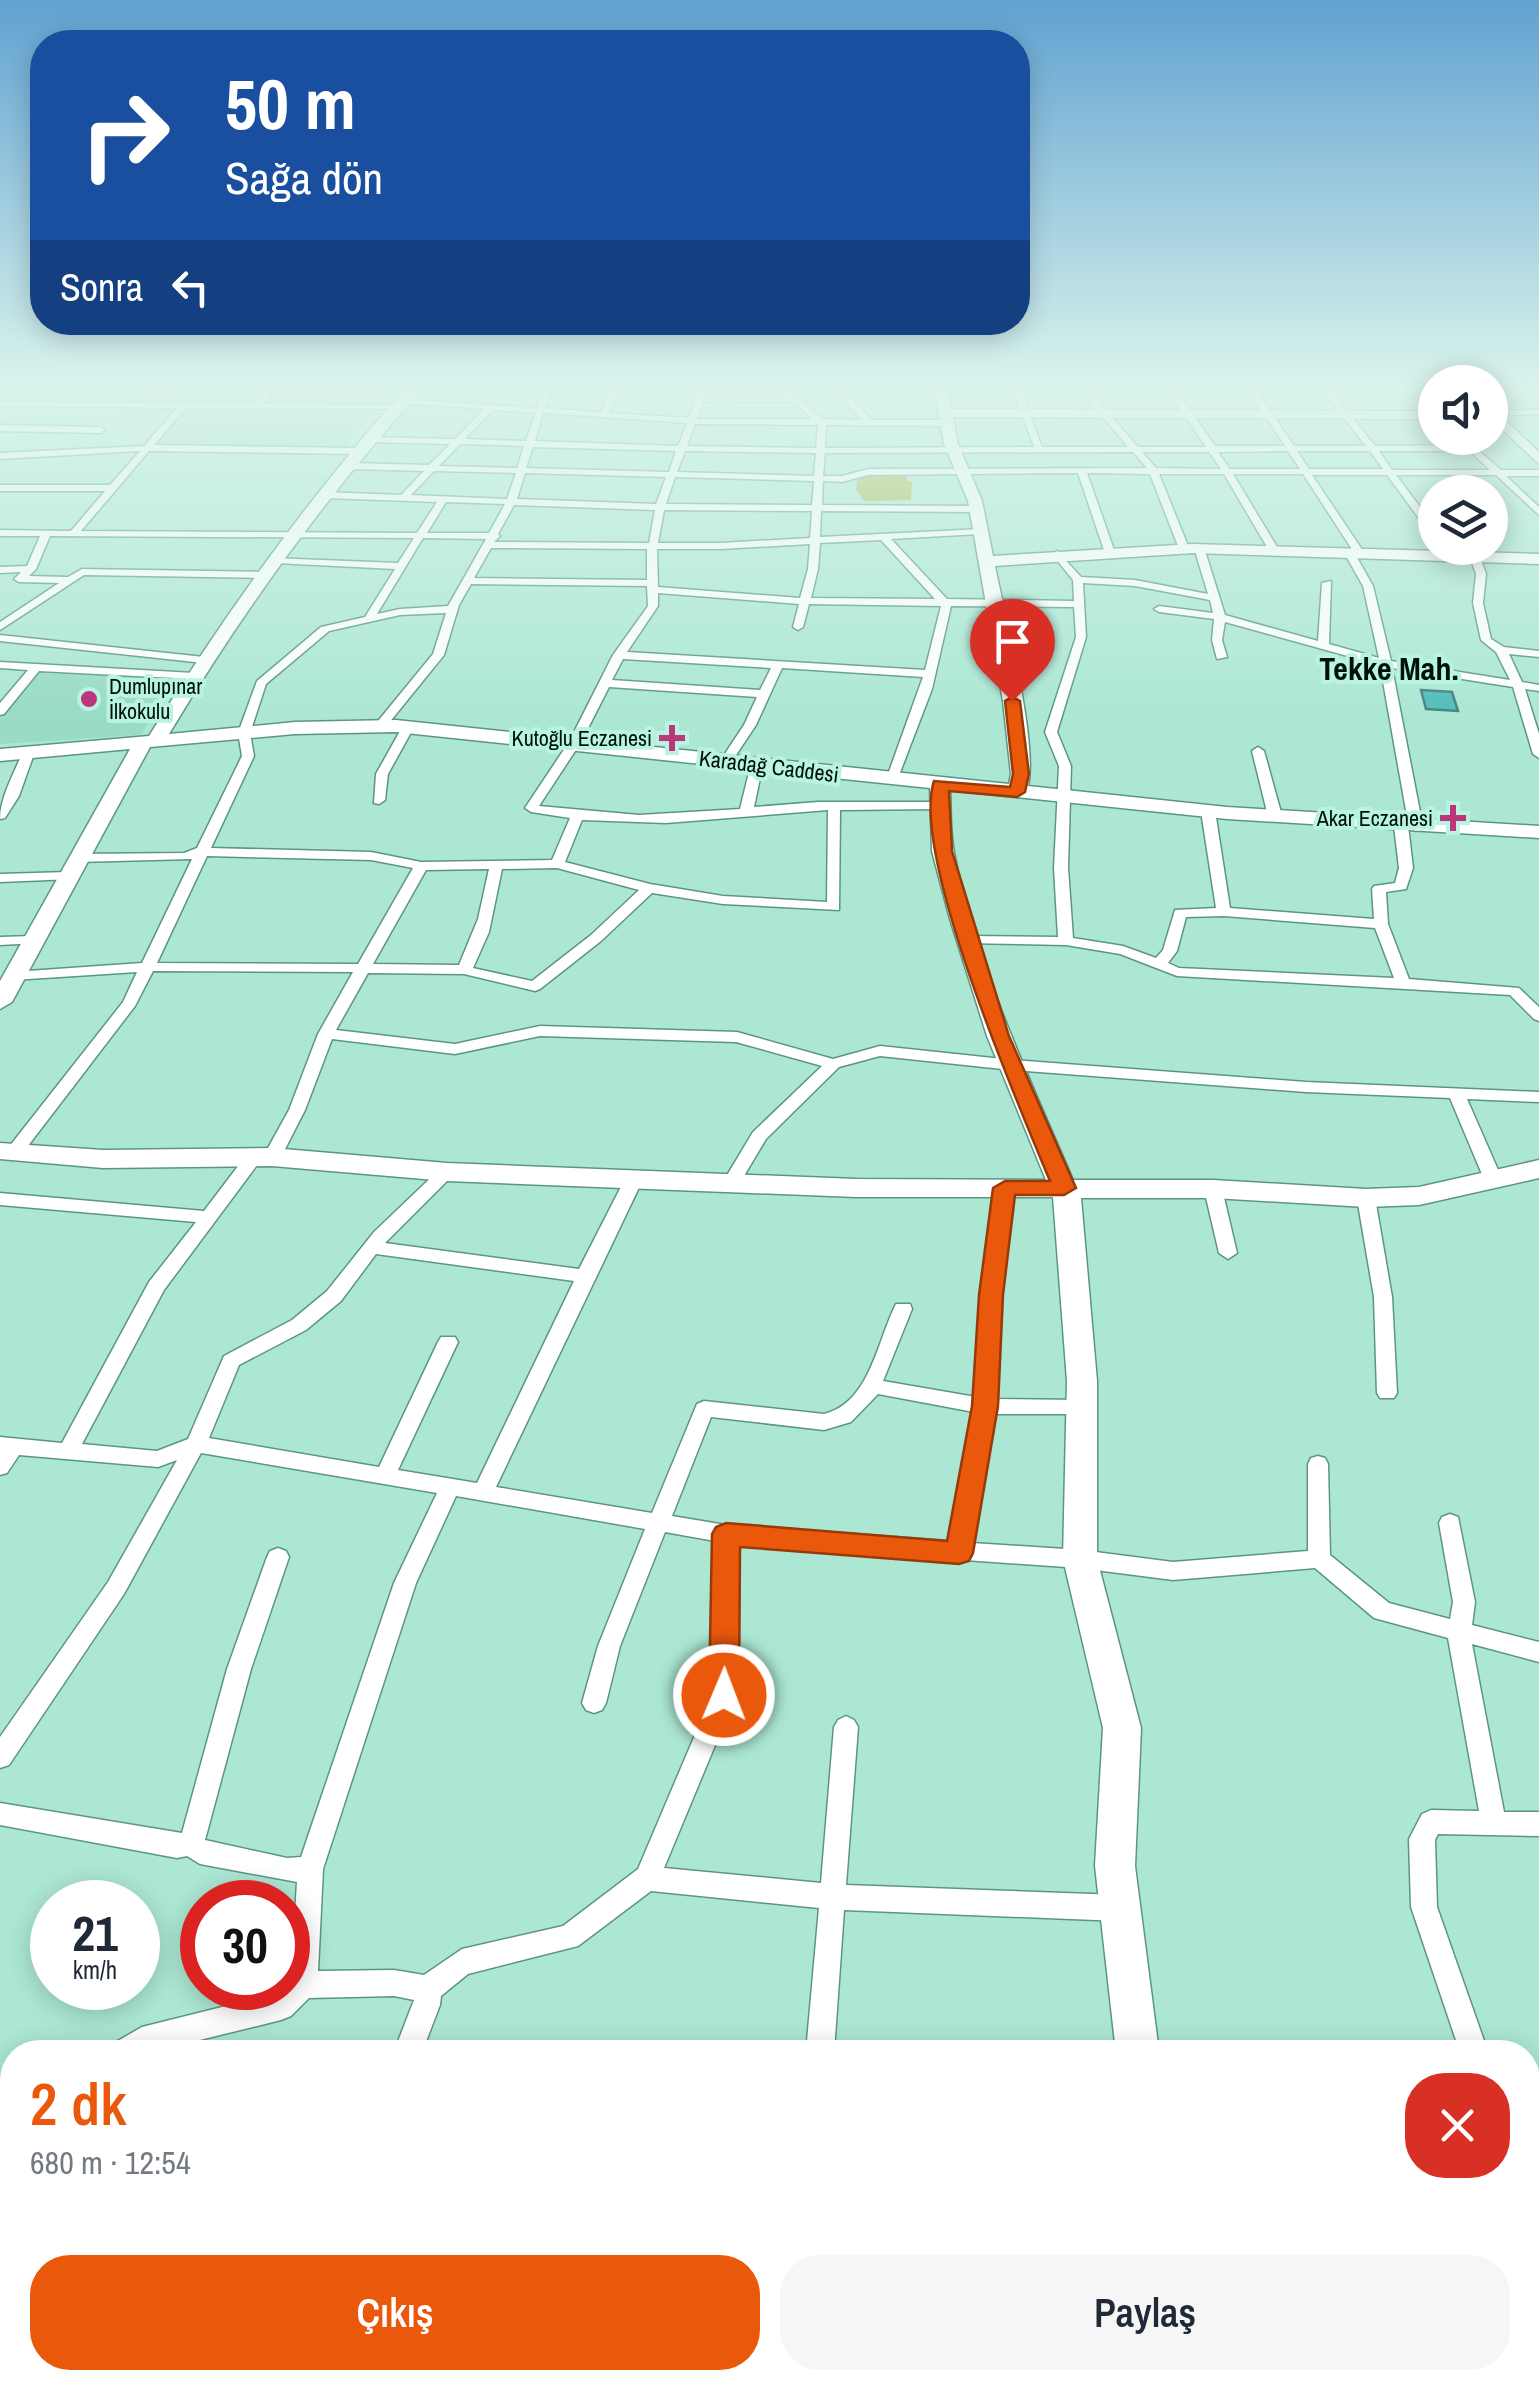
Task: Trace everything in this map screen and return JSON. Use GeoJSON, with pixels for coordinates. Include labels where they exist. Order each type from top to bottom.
{"type":"FeatureCollection","features":[{"type":"Feature","properties":{"kind":"street"},"geometry":{"type":"LineString","coordinates":[[74,534],[107,497]]}},
{"type":"Feature","properties":{"kind":"street"},"geometry":{"type":"LineString","coordinates":[[0,1002],[72,867],[150,740],[323,497]]}},
{"type":"Feature","properties":{"kind":"street"},"geometry":{"type":"LineString","coordinates":[[385,497],[660,507],[976,509]]}},
{"type":"Feature","properties":{"kind":"street"},"geometry":{"type":"LineString","coordinates":[[380,726],[438,655],[453,609],[493,541],[513,497]]}},
{"type":"Feature","properties":{"kind":"street"},"geometry":{"type":"LineString","coordinates":[[663,497],[653,547],[654,606],[618,655],[575,742],[531,808],[577,818],[710,818],[746,812],[834,809],[941,795],[943,851],[968,940],[1012,1065],[1069,1202],[1082,1407],[1080,1560],[1122,1728],[1115,1866],[1136,2040]]}},
{"type":"Feature","properties":{"kind":"street"},"geometry":{"type":"LineString","coordinates":[[798,627],[815,540],[816,497]]}},
{"type":"Feature","properties":{"kind":"street"},"geometry":{"type":"LineString","coordinates":[[856,497],[857,510]]}},
{"type":"Feature","properties":{"kind":"street"},"geometry":{"type":"LineString","coordinates":[[972,497],[1018,747],[1021,774],[1017,792]]}},
{"type":"Feature","properties":{"kind":"street"},"geometry":{"type":"LineString","coordinates":[[1090,497],[1110,553]]}},
{"type":"Feature","properties":{"kind":"street"},"geometry":{"type":"LineString","coordinates":[[1166,497],[1214,598],[1220,617],[1217,640],[1221,657]]}},
{"type":"Feature","properties":{"kind":"street"},"geometry":{"type":"LineString","coordinates":[[1242,497],[1275,552]]}},
{"type":"Feature","properties":{"kind":"street"},"geometry":{"type":"LineString","coordinates":[[1320,497],[1355,554],[1368,586],[1384,663],[1408,827],[1401,886],[1379,890],[1381,924],[1404,983]]}},
{"type":"Feature","properties":{"kind":"street"},"geometry":{"type":"LineString","coordinates":[[370,618],[398,566],[443,499]]}},
{"type":"Feature","properties":{"kind":"street"},"geometry":{"type":"LineString","coordinates":[[0,533],[418,536],[653,547],[883,536],[1050,554],[1418,553]]}},
{"type":"Feature","properties":{"kind":"street"},"geometry":{"type":"LineString","coordinates":[[46,534],[31,568],[19,579],[68,580]]}},
{"type":"Feature","properties":{"kind":"street"},"geometry":{"type":"LineString","coordinates":[[883,536],[946,605]]}},
{"type":"Feature","properties":{"kind":"street"},"geometry":{"type":"LineString","coordinates":[[1050,554],[1078,580],[1146,584],[1214,598]]}},
{"type":"Feature","properties":{"kind":"street"},"geometry":{"type":"LineString","coordinates":[[1508,558],[1539,559]]}},
{"type":"Feature","properties":{"kind":"street"},"geometry":{"type":"LineString","coordinates":[[1478,565],[1481,574],[1478,603],[1486,640],[1501,650],[1539,654]]}},
{"type":"Feature","properties":{"kind":"street"},"geometry":{"type":"LineString","coordinates":[[0,627],[82,572],[398,566]]}},
{"type":"Feature","properties":{"kind":"street"},"geometry":{"type":"LineString","coordinates":[[0,570],[31,568]]}},
{"type":"Feature","properties":{"kind":"street"},"geometry":{"type":"LineString","coordinates":[[471,580],[653,586],[805,602],[1078,604]]}},
{"type":"Feature","properties":{"kind":"street"},"geometry":{"type":"LineString","coordinates":[[1066,941],[1061,836],[1065,766],[1051,732],[1081,637],[1078,580]]}},
{"type":"Feature","properties":{"kind":"street"},"geometry":{"type":"LineString","coordinates":[[1323,645],[1329,592],[1326,582]]}},
{"type":"Feature","properties":{"kind":"street"},"geometry":{"type":"LineString","coordinates":[[892,780],[929,674],[946,605]]}},
{"type":"Feature","properties":{"kind":"street"},"geometry":{"type":"LineString","coordinates":[[7,1151],[81,1071],[130,1003],[248,756],[244,732],[261,683],[325,629],[370,618],[453,609]]}},
{"type":"Feature","properties":{"kind":"street"},"geometry":{"type":"LineString","coordinates":[[1160,609],[1220,617],[1384,663],[1539,688]]}},
{"type":"Feature","properties":{"kind":"street"},"geometry":{"type":"LineString","coordinates":[[0,638],[204,660]]}},
{"type":"Feature","properties":{"kind":"street"},"geometry":{"type":"LineString","coordinates":[[1501,650],[1518,685],[1539,754]]}},
{"type":"Feature","properties":{"kind":"street"},"geometry":{"type":"LineString","coordinates":[[618,655],[929,674]]}},
{"type":"Feature","properties":{"kind":"street"},"geometry":{"type":"LineString","coordinates":[[726,760],[778,664]]}},
{"type":"Feature","properties":{"kind":"street"},"geometry":{"type":"LineString","coordinates":[[0,665],[34,670],[194,676]]}},
{"type":"Feature","properties":{"kind":"street"},"geometry":{"type":"LineString","coordinates":[[0,712],[34,670]]}},
{"type":"Feature","properties":{"kind":"street"},"geometry":{"type":"LineString","coordinates":[[604,684],[764,694]]}},
{"type":"Feature","properties":{"kind":"street"},"geometry":{"type":"LineString","coordinates":[[378,800],[382,774],[408,727]]}},
{"type":"Feature","properties":{"kind":"street","name":"Karadağ Caddesi"},"geometry":{"type":"LineString","coordinates":[[0,755],[244,732],[408,727],[575,742],[892,780],[941,795],[1017,792],[1408,827],[1538,833]]}},
{"type":"Feature","properties":{"kind":"street"},"geometry":{"type":"LineString","coordinates":[[1018,747],[1056,748]]}},
{"type":"Feature","properties":{"kind":"street"},"geometry":{"type":"LineString","coordinates":[[0,815],[13,796],[29,751]]}},
{"type":"Feature","properties":{"kind":"street"},"geometry":{"type":"LineString","coordinates":[[1258,751],[1276,816]]}},
{"type":"Feature","properties":{"kind":"street"},"geometry":{"type":"LineString","coordinates":[[746,812],[758,764]]}},
{"type":"Feature","properties":{"kind":"street"},"geometry":{"type":"LineString","coordinates":[[0,878],[185,857],[199,852],[370,856],[421,866],[557,864],[648,888],[723,900],[834,906],[834,809]]}},
{"type":"Feature","properties":{"kind":"street"},"geometry":{"type":"LineString","coordinates":[[1208,811],[1224,912]]}},
{"type":"Feature","properties":{"kind":"street"},"geometry":{"type":"LineString","coordinates":[[557,864],[577,818]]}},
{"type":"Feature","properties":{"kind":"street"},"geometry":{"type":"LineString","coordinates":[[464,970],[487,918],[496,865]]}},
{"type":"Feature","properties":{"kind":"street"},"geometry":{"type":"LineString","coordinates":[[68,1451],[156,1287],[209,1217],[263,1157],[296,1110],[326,1034],[421,866]]}},
{"type":"Feature","properties":{"kind":"street"},"geometry":{"type":"LineString","coordinates":[[13,976],[148,967],[364,968],[464,970],[535,986],[596,938],[648,888]]}},
{"type":"Feature","properties":{"kind":"street"},"geometry":{"type":"LineString","coordinates":[[1159,964],[1170,951],[1180,913],[1224,912],[1381,924]]}},
{"type":"Feature","properties":{"kind":"street"},"geometry":{"type":"LineString","coordinates":[[0,941],[33,940]]}},
{"type":"Feature","properties":{"kind":"street"},"geometry":{"type":"LineString","coordinates":[[968,940],[1066,941],[1124,950],[1177,972],[1514,991],[1539,1016]]}},
{"type":"Feature","properties":{"kind":"street"},"geometry":{"type":"LineString","coordinates":[[326,1034],[455,1049],[540,1030],[737,1037],[833,1064]]}},
{"type":"Feature","properties":{"kind":"street"},"geometry":{"type":"LineString","coordinates":[[732,1182],[759,1136],[833,1064],[880,1051],[1012,1065],[1539,1097]]}},
{"type":"Feature","properties":{"kind":"street"},"geometry":{"type":"LineString","coordinates":[[1457,1095],[1493,1179]]}},
{"type":"Feature","properties":{"kind":"street"},"geometry":{"type":"LineString","coordinates":[[7,1151],[103,1159],[263,1157],[447,1172],[635,1176],[856,1188],[1213,1189],[1366,1198],[1419,1196],[1539,1169]]}},
{"type":"Feature","properties":{"kind":"street"},"geometry":{"type":"LineString","coordinates":[[0,1757],[116,1588],[196,1444],[230,1361],[298,1325],[334,1296],[372,1247],[447,1172]]}},
{"type":"Feature","properties":{"kind":"street"},"geometry":{"type":"LineString","coordinates":[[482,1494],[635,1176]]}},
{"type":"Feature","properties":{"kind":"street"},"geometry":{"type":"LineString","coordinates":[[959,1553],[985,1406],[991,1295],[1005,1188]]}},
{"type":"Feature","properties":{"kind":"street"},"geometry":{"type":"LineString","coordinates":[[1213,1189],[1228,1253]]}},
{"type":"Feature","properties":{"kind":"street"},"geometry":{"type":"LineString","coordinates":[[1366,1198],[1383,1297],[1386,1393]]}},
{"type":"Feature","properties":{"kind":"street"},"geometry":{"type":"LineString","coordinates":[[0,1199],[209,1217]]}},
{"type":"Feature","properties":{"kind":"street"},"geometry":{"type":"LineString","coordinates":[[372,1247],[585,1276]]}},
{"type":"Feature","properties":{"kind":"street"},"geometry":{"type":"LineString","coordinates":[[594,1703],[608,1646],[704,1408],[824,1422],[844,1416],[871,1386],[903,1309]]}},
{"type":"Feature","properties":{"kind":"street"},"geometry":{"type":"LineString","coordinates":[[384,1478],[448,1342]]}},
{"type":"Feature","properties":{"kind":"street"},"geometry":{"type":"LineString","coordinates":[[871,1386],[985,1406],[1082,1407]]}},
{"type":"Feature","properties":{"kind":"street"},"geometry":{"type":"LineString","coordinates":[[0,1467],[7,1445],[158,1459],[196,1444],[726,1534],[1080,1560],[1173,1571],[1319,1560],[1382,1611],[1539,1652]]}},
{"type":"Feature","properties":{"kind":"street"},"geometry":{"type":"LineString","coordinates":[[1318,1464],[1319,1560]]}},
{"type":"Feature","properties":{"kind":"street"},"geometry":{"type":"LineString","coordinates":[[309,1880],[405,1583],[448,1489]]}},
{"type":"Feature","properties":{"kind":"street"},"geometry":{"type":"LineString","coordinates":[[1450,1524],[1464,1602],[1459,1634],[1494,1824]]}},
{"type":"Feature","properties":{"kind":"street"},"geometry":{"type":"LineString","coordinates":[[413,2040],[427,2005],[428,1989],[462,1962],[569,1937],[647,1878],[724,1695],[726,1534]]}},
{"type":"Feature","properties":{"kind":"street"},"geometry":{"type":"LineString","coordinates":[[192,1843],[240,1669],[278,1557]]}},
{"type":"Feature","properties":{"kind":"street"},"geometry":{"type":"LineString","coordinates":[[821,2040],[846,1727]]}},
{"type":"Feature","properties":{"kind":"street"},"geometry":{"type":"LineString","coordinates":[[0,1814],[177,1846],[192,1843]]}},
{"type":"Feature","properties":{"kind":"street"},"geometry":{"type":"LineString","coordinates":[[1470,2040],[1428,1921],[1422,1838],[1430,1822],[1539,1824]]}},
{"type":"Feature","properties":{"kind":"street"},"geometry":{"type":"LineString","coordinates":[[192,1843],[200,1852],[287,1870],[310,1869]]}},
{"type":"Feature","properties":{"kind":"street"},"geometry":{"type":"LineString","coordinates":[[647,1878],[833,1898],[1120,1908]]}},
{"type":"Feature","properties":{"kind":"street"},"geometry":{"type":"LineString","coordinates":[[310,1985],[394,1983],[428,1989]]}},
{"type":"Feature","properties":{"kind":"street"},"geometry":{"type":"LineString","coordinates":[[146,2040],[265,2010]]}},
{"type":"Feature","properties":{"kind":"shaded area","name":"Dumlupınar İlkokulu"},"geometry":{"type":"Polygon","coordinates":[[[38,673],[173,679],[141,735],[0,744],[0,719],[38,673]]]}},
{"type":"Feature","properties":{"kind":"green space"},"geometry":{"type":"Polygon","coordinates":[[[861,497],[911,497],[911,500],[864,501],[861,497]]]}},
{"type":"Feature","properties":{"kind":"building"},"geometry":{"type":"Polygon","coordinates":[[[1421,690],[1452,692],[1458,711],[1426,709],[1421,690]]]}},
{"type":"Feature","properties":{"kind":"place","name":"Dumlupınar İlkokulu"},"geometry":{"type":"Point","coordinates":[89,699]}},
{"type":"Feature","properties":{"kind":"place","name":"Kutoğlu Eczanesi"},"geometry":{"type":"Point","coordinates":[672,738]}},
{"type":"Feature","properties":{"kind":"place","name":"Akar Eczanesi"},"geometry":{"type":"Point","coordinates":[1453,818]}},
{"type":"Feature","properties":{"kind":"district","name":"Tekke Mah."},"geometry":{"type":"Point","coordinates":[1389,668]}},
{"type":"Feature","properties":{"kind":"route"},"geometry":{"type":"LineString","coordinates":[[724,1695],[726,1534],[959,1553],[985,1406],[991,1295],[1005,1188],[1064,1188],[999,1036],[943,851],[940,785],[1017,792],[1021,774],[1012,701]]}}]}
